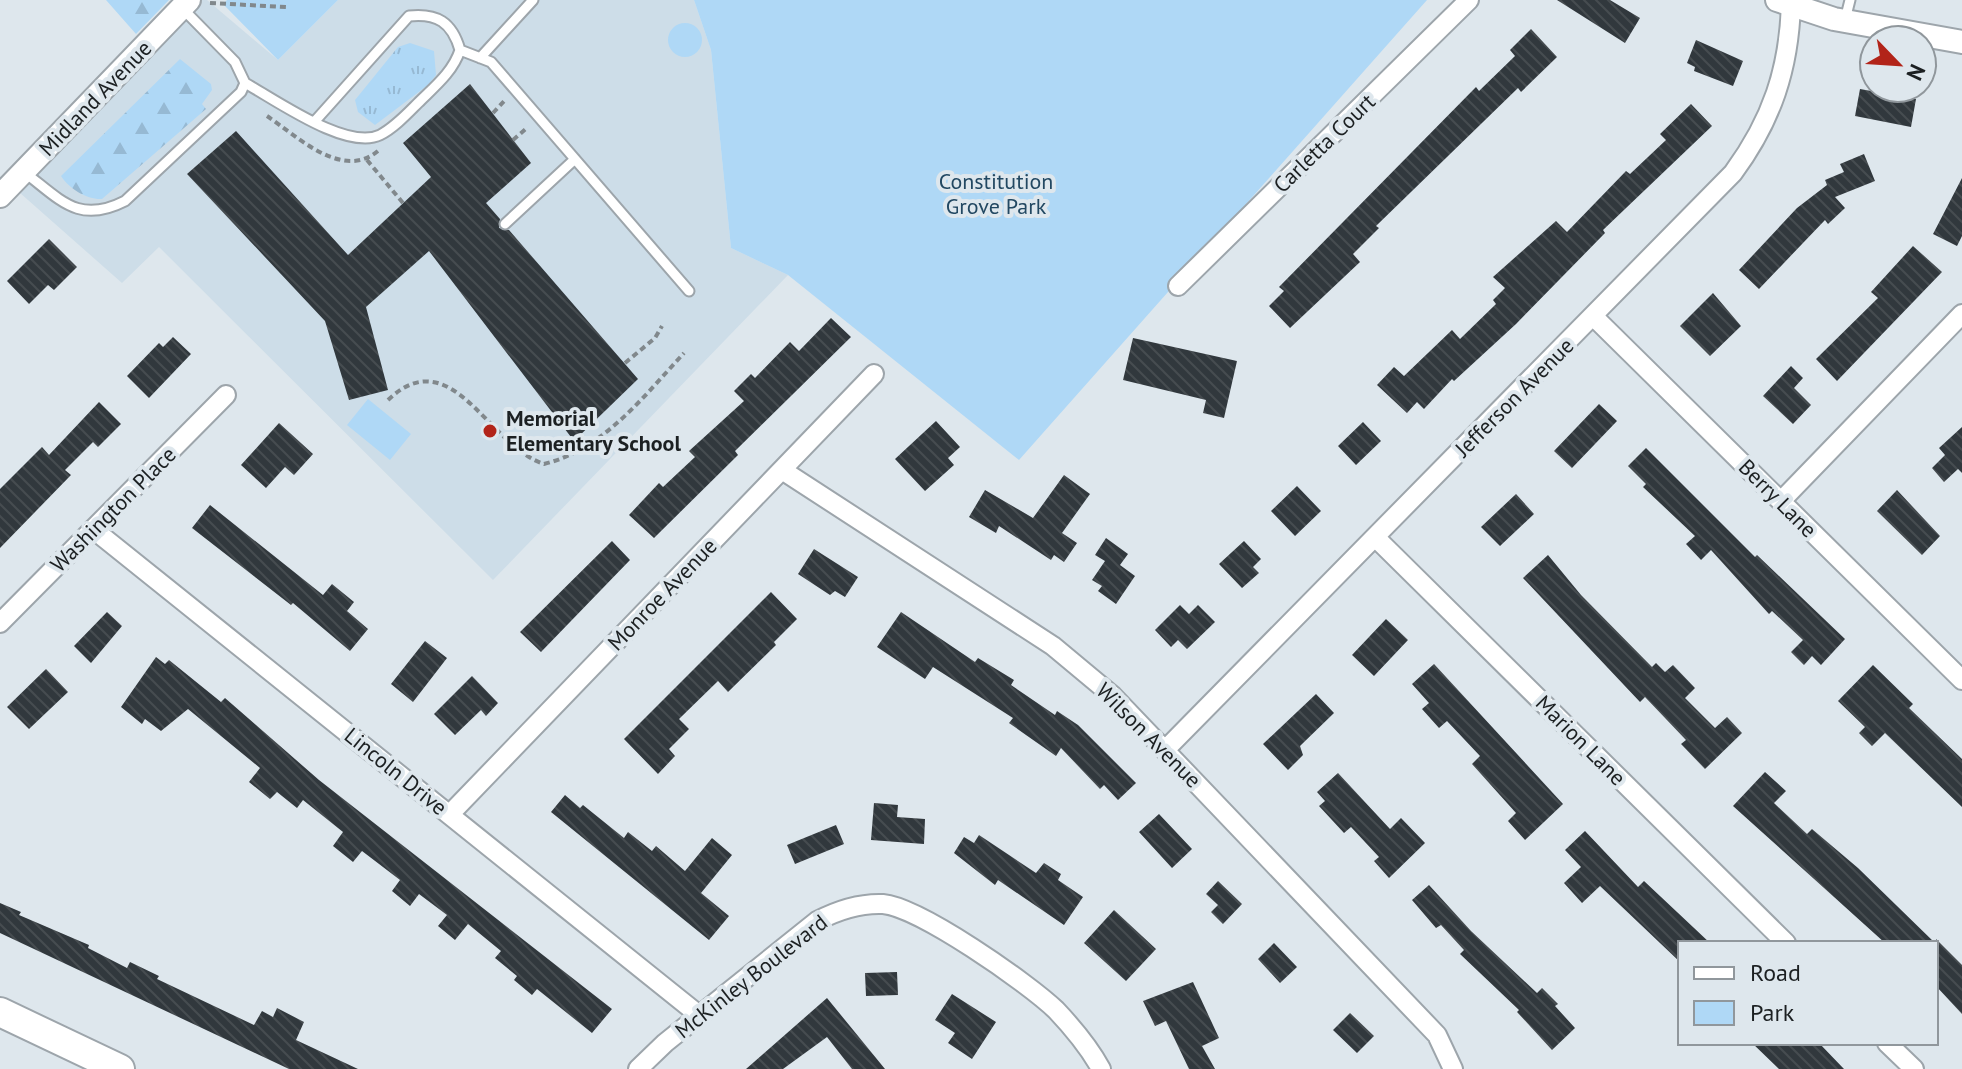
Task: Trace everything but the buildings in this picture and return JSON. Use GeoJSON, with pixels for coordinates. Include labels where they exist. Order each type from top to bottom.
{"type":"FeatureCollection","features":[{"type":"Feature","properties":{"kind":"main road"},"geometry":{"type":"LineString","coordinates":[[0,1012],[120,1069]]}},
{"type":"Feature","properties":{"kind":"street","name":"Carletta Court"},"geometry":{"type":"LineString","coordinates":[[1178,286],[1469,0]]}},
{"type":"Feature","properties":{"kind":"street"},"geometry":{"type":"LineString","coordinates":[[1784,2],[1847,11],[1962,42]]}},
{"type":"Feature","properties":{"kind":"street","name":"Jefferson Avenue"},"geometry":{"type":"LineString","coordinates":[[1165,750],[1733,173],[1754,145],[1783,78],[1790,45],[1784,2]]}},
{"type":"Feature","properties":{"kind":"street","name":"Midland Avenue"},"geometry":{"type":"LineString","coordinates":[[0,196],[186,3]]}},
{"type":"Feature","properties":{"kind":"street"},"geometry":{"type":"LineString","coordinates":[[1781,501],[1962,314]]}},
{"type":"Feature","properties":{"kind":"street","name":"Berry Lane"},"geometry":{"type":"LineString","coordinates":[[1593,316],[1962,680]]}},
{"type":"Feature","properties":{"kind":"street","name":"Monroe Avenue"},"geometry":{"type":"LineString","coordinates":[[450,814],[874,374]]}},
{"type":"Feature","properties":{"kind":"street","name":"Washington Place"},"geometry":{"type":"LineString","coordinates":[[0,623],[226,395]]}},
{"type":"Feature","properties":{"kind":"street","name":"Wilson Avenue"},"geometry":{"type":"LineString","coordinates":[[782,470],[1053,646],[1113,696],[1437,1035],[1453,1069]]}},
{"type":"Feature","properties":{"kind":"street","name":"Lincoln Drive"},"geometry":{"type":"LineString","coordinates":[[93,529],[699,1015]]}},
{"type":"Feature","properties":{"kind":"street","name":"Marion Lane"},"geometry":{"type":"LineString","coordinates":[[1375,537],[1784,941]]}},
{"type":"Feature","properties":{"kind":"street","name":"McKinley Boulevard"},"geometry":{"type":"LineString","coordinates":[[638,1069],[699,1015],[817,921],[837,911],[884,904],[929,919],[1052,1007],[1076,1031],[1101,1069]]}},
{"type":"Feature","properties":{"kind":"street"},"geometry":{"type":"LineString","coordinates":[[1889,1045],[1914,1069]]}},
{"type":"Feature","properties":{"kind":"lane"},"geometry":{"type":"LineString","coordinates":[[480,58],[533,0]]}},
{"type":"Feature","properties":{"kind":"lane"},"geometry":{"type":"LineString","coordinates":[[186,3],[235,62],[245,83],[338,133],[365,139],[381,134],[404,117],[450,71],[460,50]]}},
{"type":"Feature","properties":{"kind":"lane"},"geometry":{"type":"LineString","coordinates":[[315,121],[409,16],[429,14],[441,19],[451,28],[460,50],[491,62],[689,291]]}},
{"type":"Feature","properties":{"kind":"lane"},"geometry":{"type":"LineString","coordinates":[[24,172],[67,205],[93,214],[112,208],[125,201],[157,171],[241,92],[245,83]]}},
{"type":"Feature","properties":{"kind":"lane"},"geometry":{"type":"LineString","coordinates":[[505,224],[575,159]]}},
{"type":"Feature","properties":{"kind":"path"},"geometry":{"type":"LineString","coordinates":[[186,3],[286,7]]}},
{"type":"Feature","properties":{"kind":"path"},"geometry":{"type":"LineString","coordinates":[[493,113],[511,95]]}},
{"type":"Feature","properties":{"kind":"path"},"geometry":{"type":"LineString","coordinates":[[367,160],[403,203]]}},
{"type":"Feature","properties":{"kind":"path"},"geometry":{"type":"LineString","coordinates":[[625,363],[655,338],[662,326]]}},
{"type":"Feature","properties":{"kind":"path"},"geometry":{"type":"LineString","coordinates":[[388,400],[401,388],[427,378],[444,385],[472,404],[518,453],[544,464],[582,450],[611,428],[684,353]]}},
{"type":"Feature","properties":{"kind":"shaded area","name":"Memorial Elementary School"},"geometry":{"type":"Polygon","coordinates":[[[189,0],[207,0],[278,60],[338,0],[694,0],[711,50],[731,248],[788,275],[493,580],[159,247],[122,283],[11,185],[189,0]]]}},
{"type":"Feature","properties":{"kind":"green space"},"geometry":{"type":"Polygon","coordinates":[[[106,0],[169,0],[136,34],[106,0]]]}},
{"type":"Feature","properties":{"kind":"green space"},"geometry":{"type":"Polygon","coordinates":[[[227,0],[338,0],[278,60],[223,4],[227,0]]]}},
{"type":"Feature","properties":{"kind":"green space","name":"Constitution Grove Park"},"geometry":{"type":"Polygon","coordinates":[[[694,0],[1427,0],[1019,460],[788,275],[731,248],[711,50],[694,0]]]}},
{"type":"Feature","properties":{"kind":"green space"},"geometry":{"type":"Polygon","coordinates":[[[685,23],[697,28],[702,40],[697,52],[685,57],[673,52],[668,40],[673,28],[685,23]]]}},
{"type":"Feature","properties":{"kind":"green space"},"geometry":{"type":"Polygon","coordinates":[[[410,43],[434,51],[436,75],[428,85],[375,125],[358,112],[355,100],[398,47],[410,43]]]}},
{"type":"Feature","properties":{"kind":"green space"},"geometry":{"type":"Polygon","coordinates":[[[180,59],[211,84],[212,90],[202,104],[206,109],[102,199],[85,196],[69,185],[61,176],[180,59]]]}},
{"type":"Feature","properties":{"kind":"green space"},"geometry":{"type":"Polygon","coordinates":[[[368,399],[411,434],[390,460],[347,425],[368,399]]]}},
{"type":"Feature","properties":{"kind":"place","name":"Memorial Elementary School"},"geometry":{"type":"Point","coordinates":[490,431]}}]}
